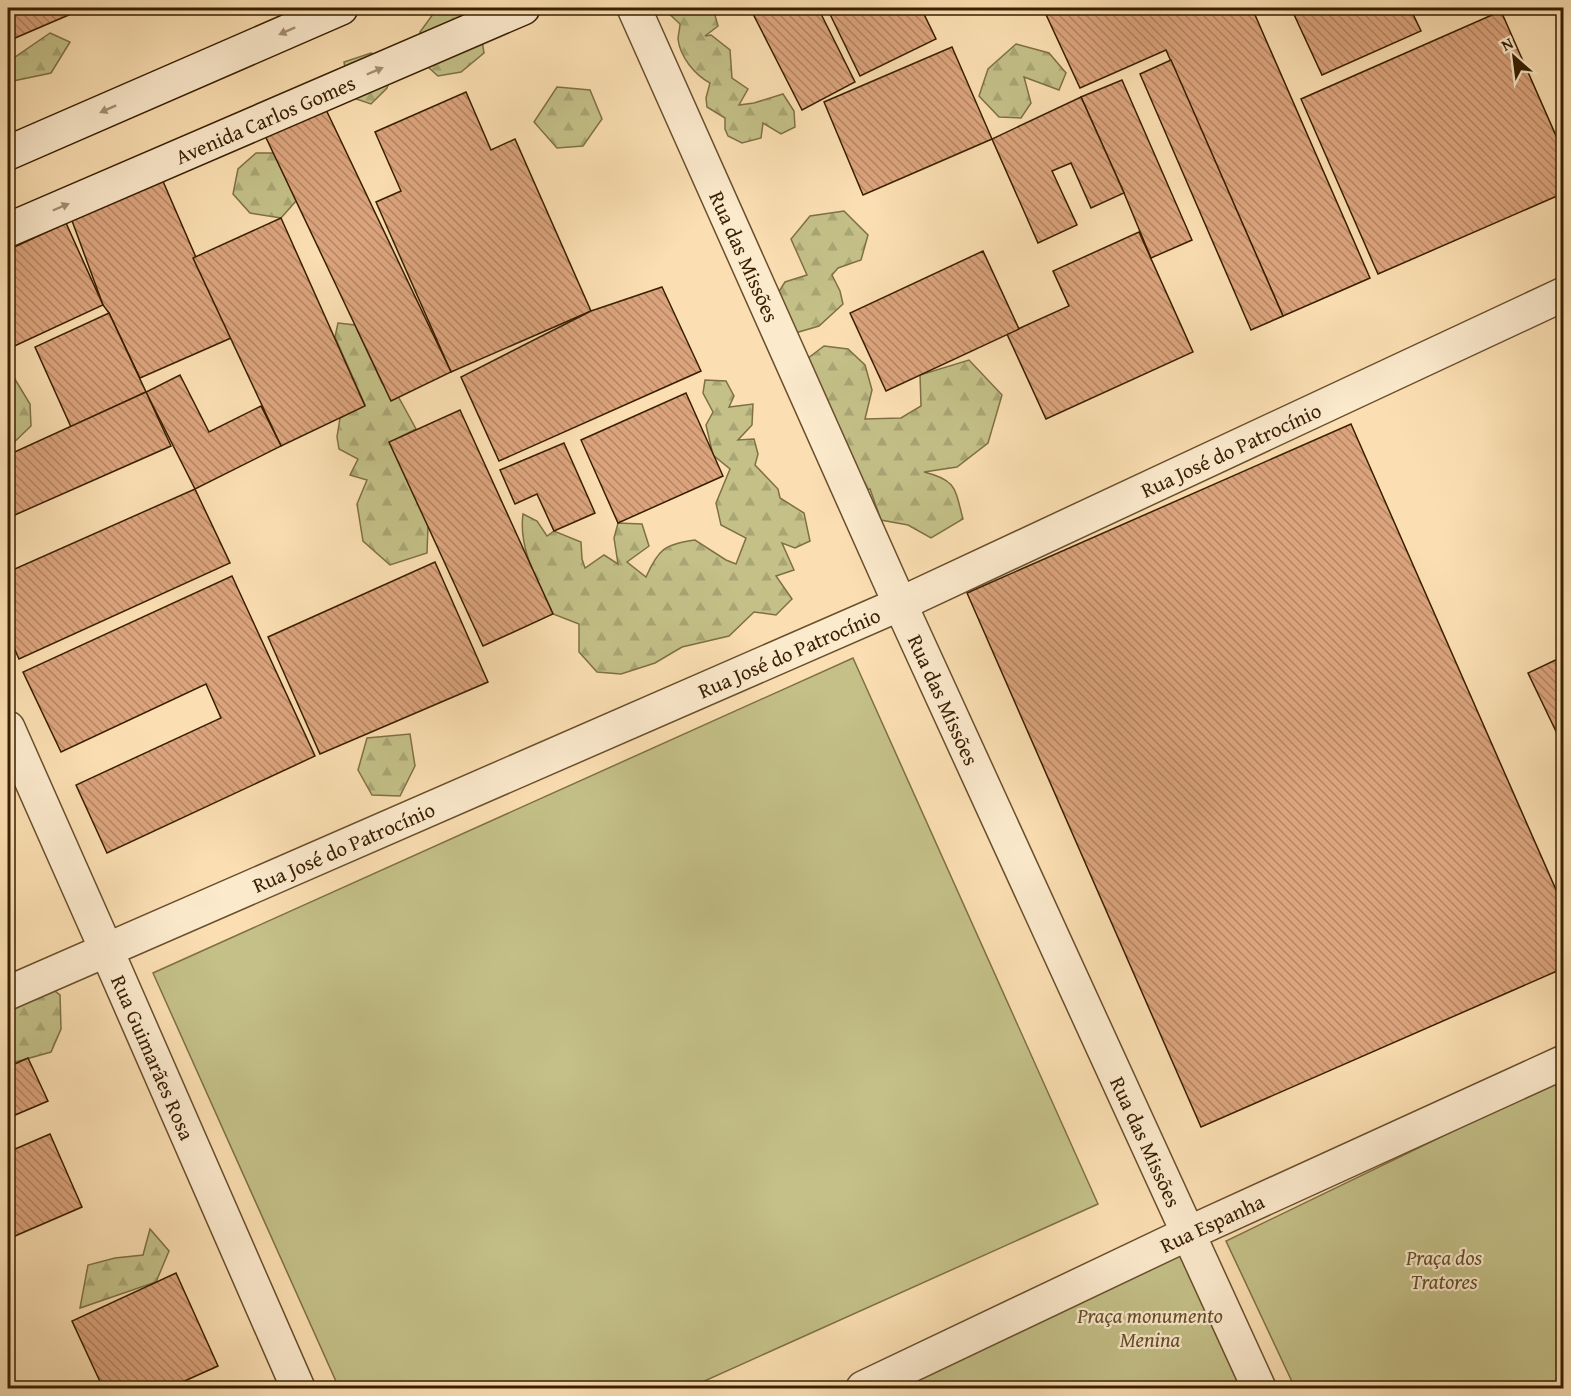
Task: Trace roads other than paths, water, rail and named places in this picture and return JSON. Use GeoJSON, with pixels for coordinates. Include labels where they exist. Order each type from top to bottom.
{"type":"FeatureCollection","features":[{"type":"Feature","properties":{"kind":"street"},"geometry":{"type":"LineString","coordinates":[[8,153],[341,8]]}},
{"type":"Feature","properties":{"kind":"street","name":"Avenida Carlos Gomes"},"geometry":{"type":"LineString","coordinates":[[8,230],[523,8]]}},
{"type":"Feature","properties":{"kind":"street","name":"Rua das Missões"},"geometry":{"type":"LineString","coordinates":[[634,8],[900,604],[1259,1389]]}},
{"type":"Feature","properties":{"kind":"street","name":"Rua José do Patrocínio"},"geometry":{"type":"LineString","coordinates":[[8,993],[900,604],[1563,294]]}},
{"type":"Feature","properties":{"kind":"street","name":"Rua Guimarães Rosa"},"geometry":{"type":"LineString","coordinates":[[8,728],[298,1389]]}},
{"type":"Feature","properties":{"kind":"street","name":"Rua Espanha"},"geometry":{"type":"LineString","coordinates":[[863,1389],[1189,1233],[1563,1062]]}},
{"type":"Feature","properties":{"kind":"park label","name":"Praça dos Tratores"},"geometry":{"type":"Point","coordinates":[1444,1269]}},
{"type":"Feature","properties":{"kind":"park label","name":"Praça monumento Menina"},"geometry":{"type":"Point","coordinates":[1150,1327]}}]}
